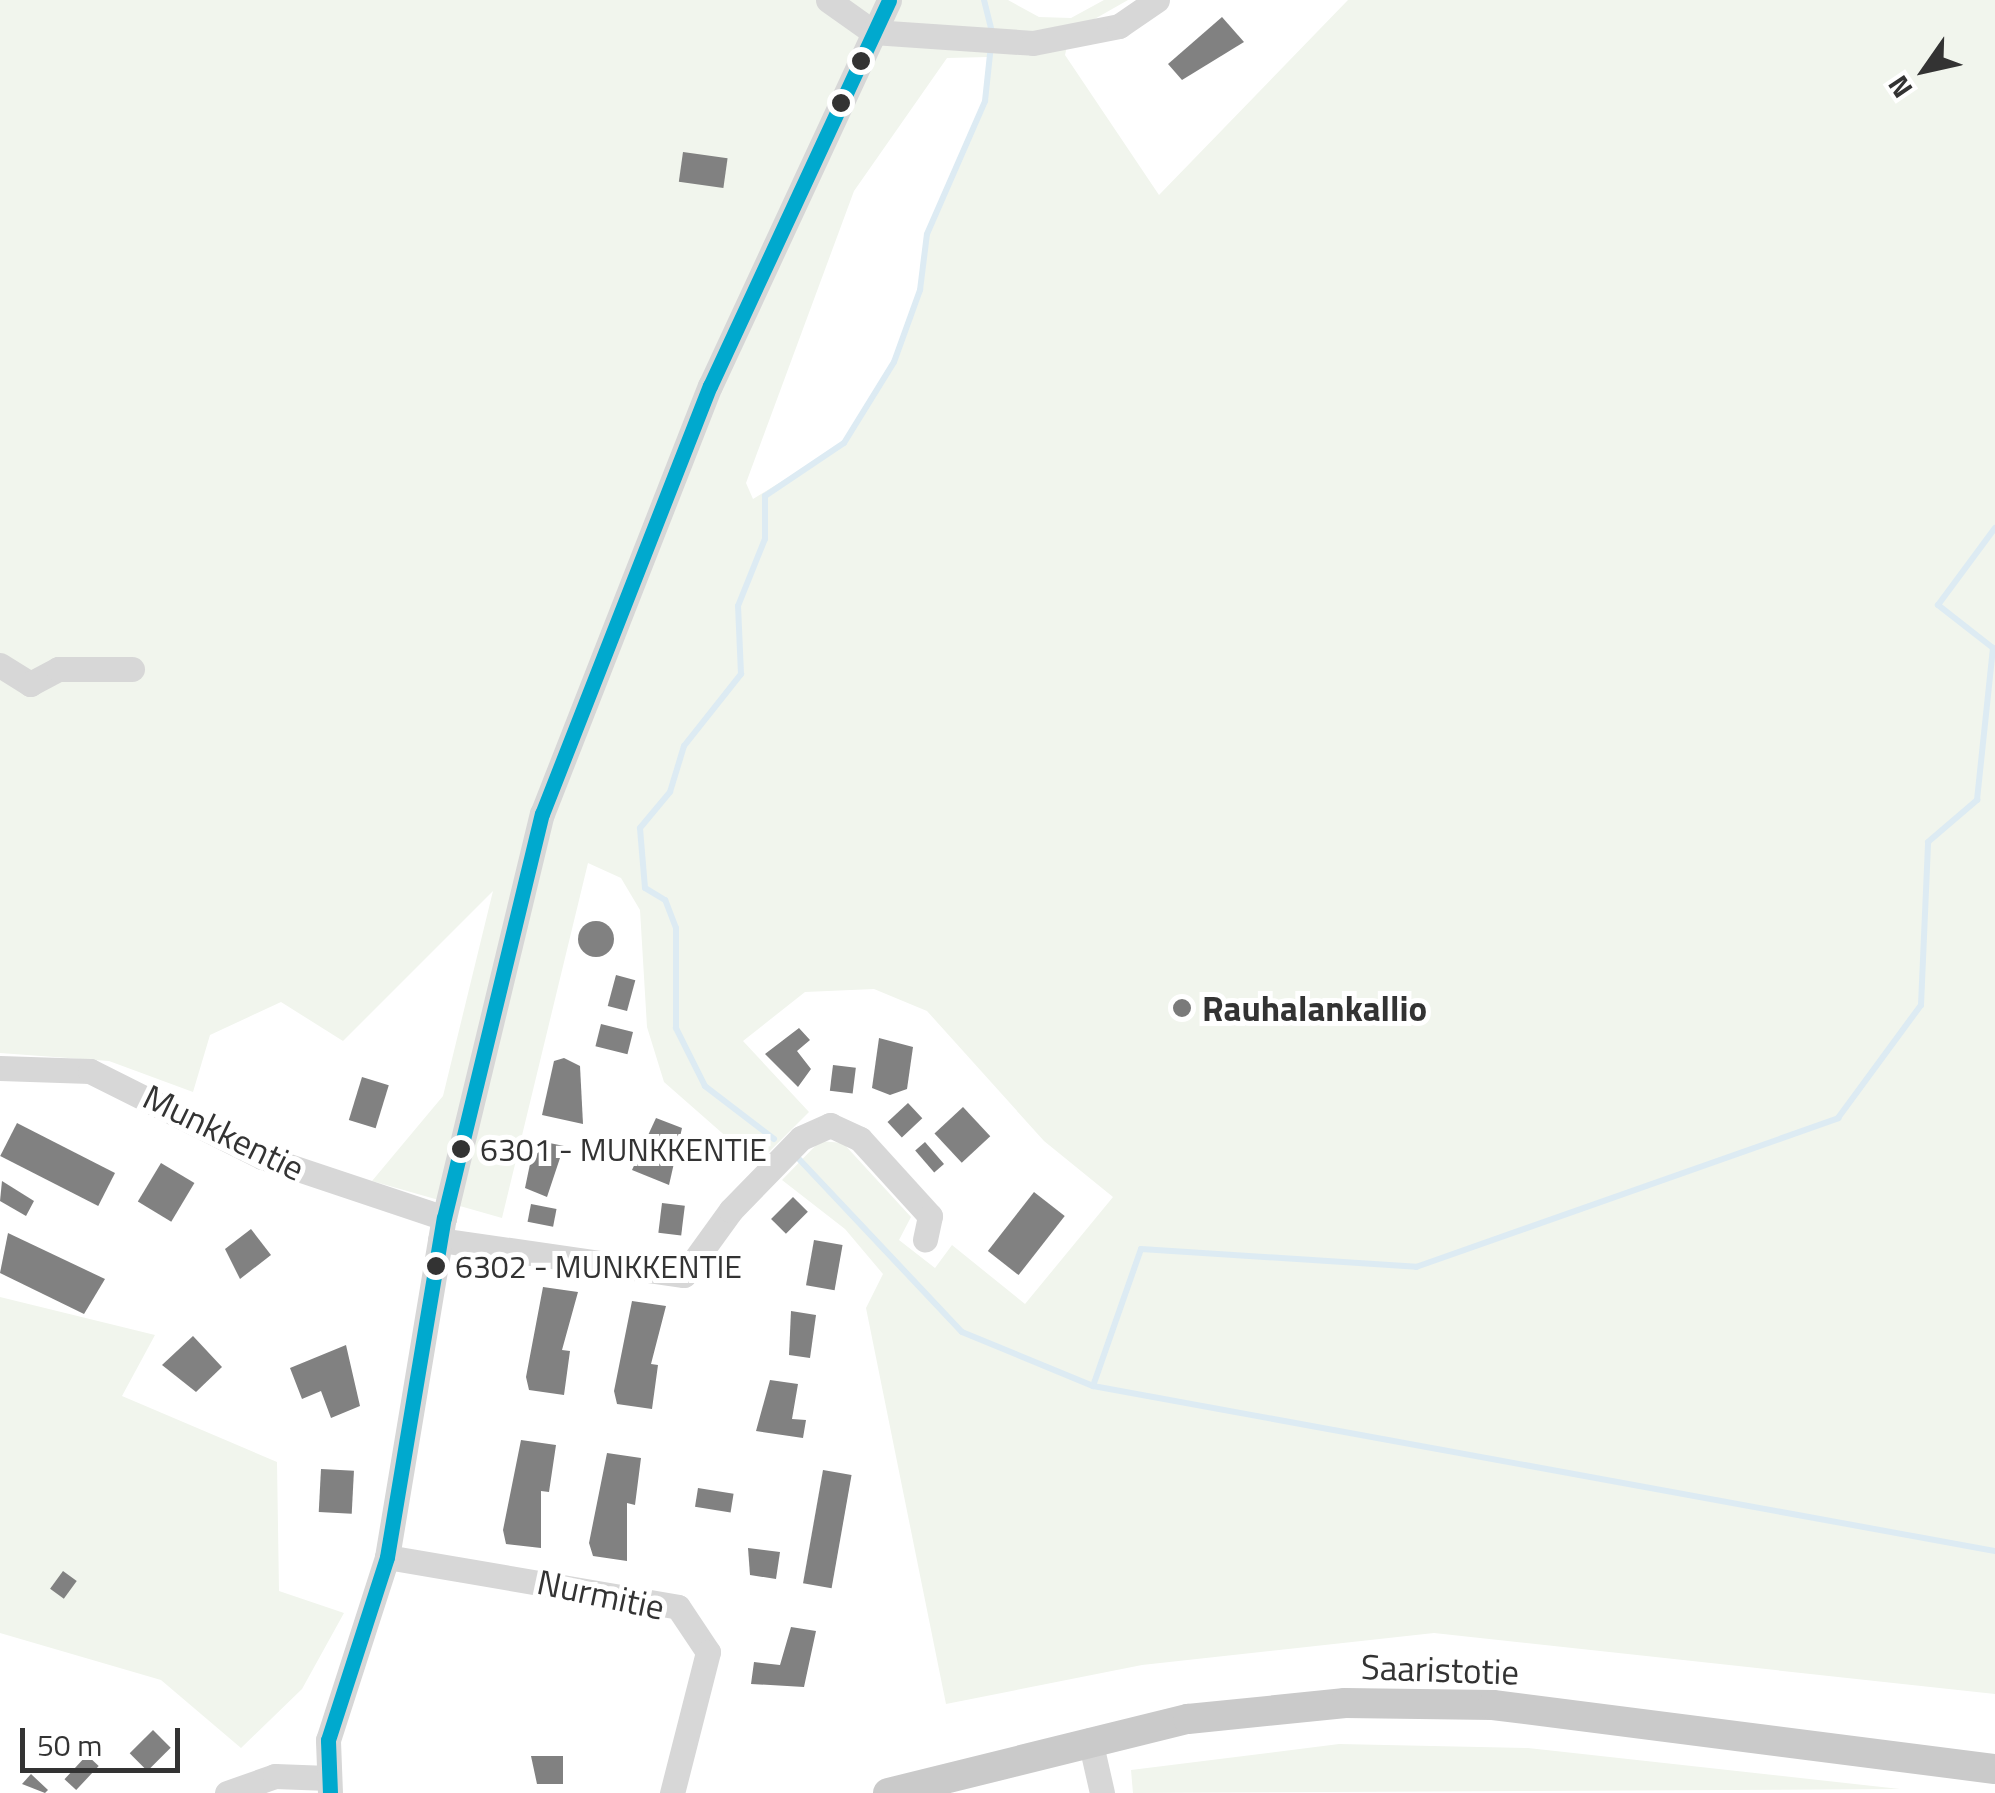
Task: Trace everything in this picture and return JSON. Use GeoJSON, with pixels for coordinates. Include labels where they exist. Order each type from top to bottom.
{"type":"FeatureCollection","features":[{"type":"Feature","properties":{"kind":"main road","name":"Saaristotie"},"geometry":{"type":"LineString","coordinates":[[888,1793],[1090,1740],[1270,1708],[1420,1702],[1995,1769]]}},
{"type":"Feature","properties":{"kind":"street"},"geometry":{"type":"LineString","coordinates":[[828,0],[873,32],[1076,40],[1157,0]]}},
{"type":"Feature","properties":{"kind":"street"},"geometry":{"type":"LineString","coordinates":[[226,1793],[276,1776],[329,1786],[335,1706],[387,1557],[442,1229],[542,814],[710,386],[888,0]]}},
{"type":"Feature","properties":{"kind":"street"},"geometry":{"type":"LineString","coordinates":[[0,665],[30,684],[58,669],[132,669]]}},
{"type":"Feature","properties":{"kind":"street","name":"Munkkentie"},"geometry":{"type":"LineString","coordinates":[[0,1068],[90,1071],[262,1156],[442,1229],[684,1274],[731,1210],[801,1138],[830,1125],[860,1139],[930,1216],[925,1239]]}},
{"type":"Feature","properties":{"kind":"street","name":"Nurmitie"},"geometry":{"type":"LineString","coordinates":[[387,1557],[678,1608],[708,1652],[672,1793]]}},
{"type":"Feature","properties":{"kind":"street"},"geometry":{"type":"LineString","coordinates":[[1090,1740],[1102,1793]]}},
{"type":"Feature","properties":{"kind":"shaded area"},"geometry":{"type":"Polygon","coordinates":[[[0,0],[1008,0],[1039,17],[1071,18],[1104,0],[1128,0],[1070,33],[1065,55],[1159,195],[1348,0],[1995,0],[1995,1694],[1434,1633],[1142,1665],[946,1704],[866,1308],[883,1274],[845,1229],[782,1180],[820,1141],[843,1143],[911,1217],[899,1240],[935,1268],[952,1245],[1025,1304],[1113,1197],[1044,1141],[927,1011],[874,989],[805,992],[743,1041],[809,1112],[764,1157],[745,1141],[738,1147],[664,1082],[647,1027],[640,910],[621,878],[588,863],[502,1218],[372,1181],[443,1096],[493,891],[343,1041],[281,1002],[210,1035],[193,1092],[109,1061],[0,1053],[0,0]],[[989,57],[947,58],[854,191],[746,483],[753,499],[844,443],[894,363],[920,290],[927,234],[985,101],[989,57]]]}},
{"type":"Feature","properties":{"kind":"shaded area"},"geometry":{"type":"Polygon","coordinates":[[[0,1297],[155,1335],[122,1396],[277,1462],[279,1591],[344,1613],[302,1689],[241,1748],[161,1680],[0,1633],[0,1297]]]}},
{"type":"Feature","properties":{"kind":"shaded area"},"geometry":{"type":"Polygon","coordinates":[[[1339,1744],[1528,1748],[1900,1789],[1133,1793],[1131,1770],[1339,1744]]]}},
{"type":"Feature","properties":{"kind":"building"},"geometry":{"type":"Polygon","coordinates":[[[1222,17],[1244,42],[1182,80],[1168,64],[1222,17]]]}},
{"type":"Feature","properties":{"kind":"building"},"geometry":{"type":"Polygon","coordinates":[[[683,152],[728,158],[723,188],[679,182],[683,152]]]}},
{"type":"Feature","properties":{"kind":"building"},"geometry":{"type":"Polygon","coordinates":[[[596,921],[609,926],[614,939],[609,952],[596,957],[583,952],[578,939],[583,926],[596,921]]]}},
{"type":"Feature","properties":{"kind":"building"},"geometry":{"type":"Polygon","coordinates":[[[616,975],[635,980],[627,1011],[608,1006],[616,975]]]}},
{"type":"Feature","properties":{"kind":"building"},"geometry":{"type":"Polygon","coordinates":[[[601,1024],[633,1032],[627,1054],[595,1046],[601,1024]]]}},
{"type":"Feature","properties":{"kind":"building"},"geometry":{"type":"Polygon","coordinates":[[[799,1028],[810,1040],[797,1051],[811,1069],[798,1087],[765,1054],[799,1028]]]}},
{"type":"Feature","properties":{"kind":"building"},"geometry":{"type":"Polygon","coordinates":[[[879,1038],[913,1047],[907,1089],[890,1095],[872,1088],[879,1038]]]}},
{"type":"Feature","properties":{"kind":"building"},"geometry":{"type":"Polygon","coordinates":[[[564,1058],[580,1066],[583,1124],[542,1115],[554,1061],[564,1058]]]}},
{"type":"Feature","properties":{"kind":"building"},"geometry":{"type":"Polygon","coordinates":[[[833,1065],[856,1068],[853,1094],[830,1091],[833,1065]]]}},
{"type":"Feature","properties":{"kind":"building"},"geometry":{"type":"Polygon","coordinates":[[[362,1077],[389,1085],[376,1128],[349,1120],[362,1077]]]}},
{"type":"Feature","properties":{"kind":"building"},"geometry":{"type":"Polygon","coordinates":[[[908,1103],[922,1118],[902,1137],[888,1122],[908,1103]]]}},
{"type":"Feature","properties":{"kind":"building"},"geometry":{"type":"Polygon","coordinates":[[[963,1107],[990,1136],[962,1163],[934,1134],[963,1107]]]}},
{"type":"Feature","properties":{"kind":"building"},"geometry":{"type":"Polygon","coordinates":[[[656,1118],[682,1128],[669,1185],[632,1170],[656,1118]]]}},
{"type":"Feature","properties":{"kind":"building"},"geometry":{"type":"Polygon","coordinates":[[[17,1123],[115,1173],[98,1206],[0,1156],[17,1123]]]}},
{"type":"Feature","properties":{"kind":"building"},"geometry":{"type":"Polygon","coordinates":[[[535,1140],[564,1146],[547,1197],[525,1188],[535,1140]]]}},
{"type":"Feature","properties":{"kind":"building"},"geometry":{"type":"Polygon","coordinates":[[[925,1142],[944,1164],[934,1172],[915,1151],[925,1142]]]}},
{"type":"Feature","properties":{"kind":"building"},"geometry":{"type":"Polygon","coordinates":[[[161,1163],[194,1183],[171,1222],[138,1202],[161,1163]]]}},
{"type":"Feature","properties":{"kind":"building"},"geometry":{"type":"Polygon","coordinates":[[[2,1181],[34,1201],[26,1216],[0,1201],[2,1181]]]}},
{"type":"Feature","properties":{"kind":"building"},"geometry":{"type":"Polygon","coordinates":[[[1034,1192],[1065,1216],[1019,1275],[988,1251],[1034,1192]]]}},
{"type":"Feature","properties":{"kind":"building"},"geometry":{"type":"Polygon","coordinates":[[[793,1197],[808,1212],[786,1234],[771,1219],[793,1197]]]}},
{"type":"Feature","properties":{"kind":"building"},"geometry":{"type":"Polygon","coordinates":[[[662,1203],[685,1206],[681,1236],[658,1233],[662,1203]]]}},
{"type":"Feature","properties":{"kind":"building"},"geometry":{"type":"Polygon","coordinates":[[[531,1204],[557,1209],[553,1227],[528,1222],[531,1204]]]}},
{"type":"Feature","properties":{"kind":"building"},"geometry":{"type":"Polygon","coordinates":[[[251,1229],[271,1255],[240,1279],[225,1249],[251,1229]]]}},
{"type":"Feature","properties":{"kind":"building"},"geometry":{"type":"Polygon","coordinates":[[[8,1233],[105,1279],[84,1314],[0,1273],[8,1233]]]}},
{"type":"Feature","properties":{"kind":"building"},"geometry":{"type":"Polygon","coordinates":[[[814,1240],[843,1245],[835,1290],[806,1285],[814,1240]]]}},
{"type":"Feature","properties":{"kind":"building"},"geometry":{"type":"Polygon","coordinates":[[[543,1287],[578,1292],[562,1350],[570,1351],[564,1395],[529,1390],[526,1377],[543,1287]]]}},
{"type":"Feature","properties":{"kind":"building"},"geometry":{"type":"Polygon","coordinates":[[[632,1301],[666,1306],[651,1364],[658,1365],[652,1409],[617,1404],[614,1391],[632,1301]]]}},
{"type":"Feature","properties":{"kind":"building"},"geometry":{"type":"Polygon","coordinates":[[[791,1311],[816,1315],[810,1358],[789,1355],[791,1311]]]}},
{"type":"Feature","properties":{"kind":"building"},"geometry":{"type":"Polygon","coordinates":[[[193,1336],[222,1367],[196,1392],[162,1365],[193,1336]]]}},
{"type":"Feature","properties":{"kind":"building"},"geometry":{"type":"Polygon","coordinates":[[[346,1345],[360,1406],[331,1418],[321,1391],[302,1399],[290,1368],[346,1345]]]}},
{"type":"Feature","properties":{"kind":"building"},"geometry":{"type":"Polygon","coordinates":[[[770,1380],[798,1384],[792,1419],[806,1420],[803,1438],[756,1431],[770,1380]]]}},
{"type":"Feature","properties":{"kind":"building"},"geometry":{"type":"Polygon","coordinates":[[[521,1440],[556,1445],[549,1492],[541,1491],[541,1548],[506,1544],[503,1530],[521,1440]]]}},
{"type":"Feature","properties":{"kind":"building"},"geometry":{"type":"Polygon","coordinates":[[[607,1453],[641,1458],[635,1505],[627,1503],[627,1561],[593,1556],[589,1543],[607,1453]]]}},
{"type":"Feature","properties":{"kind":"building"},"geometry":{"type":"Polygon","coordinates":[[[321,1469],[354,1471],[352,1514],[319,1512],[321,1469]]]}},
{"type":"Feature","properties":{"kind":"building"},"geometry":{"type":"Polygon","coordinates":[[[823,1470],[852,1475],[832,1588],[803,1583],[823,1470]]]}},
{"type":"Feature","properties":{"kind":"building"},"geometry":{"type":"Polygon","coordinates":[[[698,1488],[734,1494],[731,1512],[695,1507],[698,1488]]]}},
{"type":"Feature","properties":{"kind":"building"},"geometry":{"type":"Polygon","coordinates":[[[748,1548],[780,1552],[776,1579],[750,1575],[748,1548]]]}},
{"type":"Feature","properties":{"kind":"building"},"geometry":{"type":"Polygon","coordinates":[[[63,1571],[77,1581],[64,1599],[50,1589],[63,1571]]]}},
{"type":"Feature","properties":{"kind":"building"},"geometry":{"type":"Polygon","coordinates":[[[791,1627],[816,1631],[804,1687],[751,1684],[754,1662],[780,1665],[791,1627]]]}},
{"type":"Feature","properties":{"kind":"building"},"geometry":{"type":"Polygon","coordinates":[[[153,1730],[171,1748],[147,1771],[130,1753],[153,1730]]]}},
{"type":"Feature","properties":{"kind":"building"},"geometry":{"type":"Polygon","coordinates":[[[87,1755],[99,1766],[76,1790],[64,1779],[87,1755]]]}},
{"type":"Feature","properties":{"kind":"building"},"geometry":{"type":"Polygon","coordinates":[[[531,1756],[563,1756],[563,1784],[537,1784],[531,1756]]]}},
{"type":"Feature","properties":{"kind":"building"},"geometry":{"type":"Polygon","coordinates":[[[31,1774],[48,1790],[45,1793],[22,1784],[31,1774]]]}},
{"type":"Feature","properties":{"kind":"waterway"},"geometry":{"type":"LineString","coordinates":[[984,0],[992,32]]}},
{"type":"Feature","properties":{"kind":"waterway"},"geometry":{"type":"LineString","coordinates":[[774,1139],[705,1086],[676,1028],[676,928],[665,900],[645,888],[640,828],[670,792],[684,746],[741,674],[738,606],[765,539],[765,496],[844,443],[894,362],[920,290],[927,234],[985,101],[991,45]]}},
{"type":"Feature","properties":{"kind":"waterway"},"geometry":{"type":"LineString","coordinates":[[1093,1386],[1141,1249],[1416,1267],[1838,1118],[1921,1005],[1928,842],[1977,800],[1993,648],[1938,605],[1995,528]]}},
{"type":"Feature","properties":{"kind":"waterway"},"geometry":{"type":"LineString","coordinates":[[798,1158],[962,1332],[1093,1386],[1995,1551]]}},
{"type":"Feature","properties":{"kind":"transit line"},"geometry":{"type":"LineString","coordinates":[[330,1793],[328,1740],[387,1557],[444,1218],[542,814],[710,386],[889,0]]}},
{"type":"Feature","properties":{"kind":"place","name":"Rauhalankallio"},"geometry":{"type":"Point","coordinates":[1182,1008]}},
{"type":"Feature","properties":{"kind":"place","name":"6301 - MUNKKENTIE"},"geometry":{"type":"Point","coordinates":[461,1149]}},
{"type":"Feature","properties":{"kind":"place","name":"6302 - MUNKKENTIE"},"geometry":{"type":"Point","coordinates":[436,1266]}}]}
